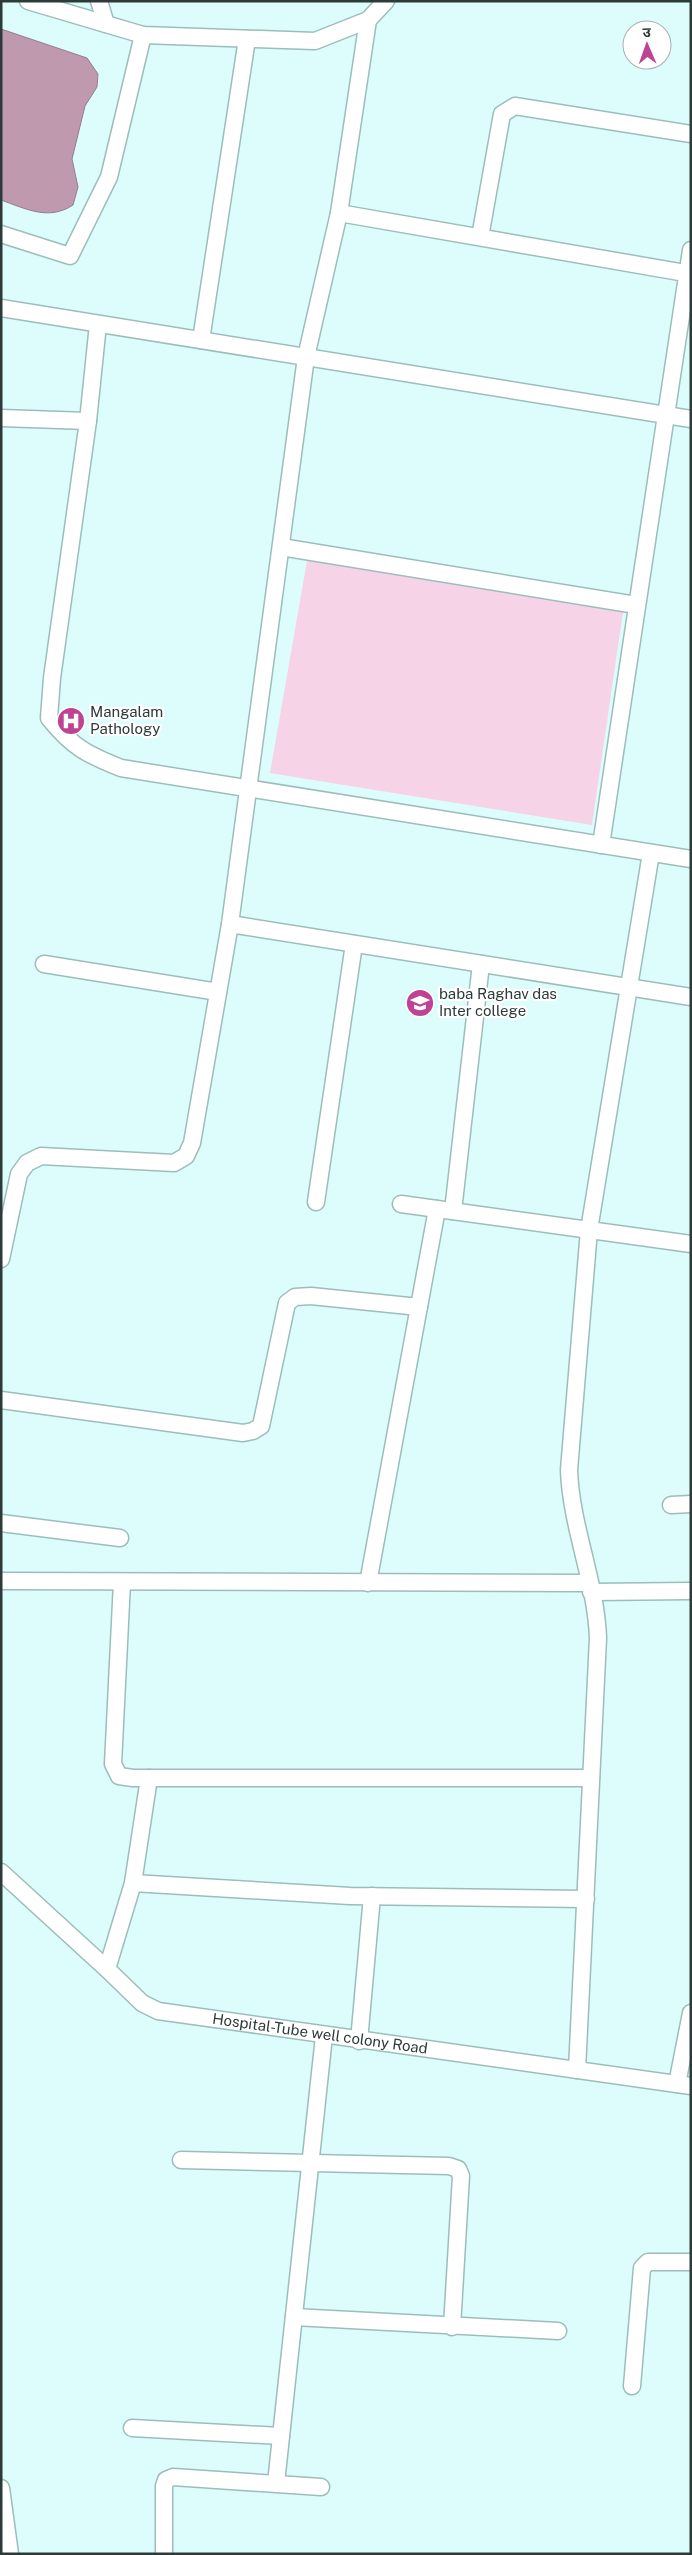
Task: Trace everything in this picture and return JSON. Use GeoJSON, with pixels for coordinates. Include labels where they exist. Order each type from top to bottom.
{"type":"FeatureCollection","features":[{"type":"Feature","properties":{"kind":"street"},"geometry":{"type":"LineString","coordinates":[[28,1],[142,35],[315,41],[368,20],[386,1]]}},
{"type":"Feature","properties":{"kind":"street"},"geometry":{"type":"LineString","coordinates":[[99,1],[106,24]]}},
{"type":"Feature","properties":{"kind":"street"},"geometry":{"type":"LineString","coordinates":[[1,1259],[19,1174],[27,1163],[41,1156],[174,1164],[186,1156],[192,1143],[230,924],[306,357],[339,212],[368,20]]}},
{"type":"Feature","properties":{"kind":"street"},"geometry":{"type":"LineString","coordinates":[[1,234],[70,256],[109,177],[142,35]]}},
{"type":"Feature","properties":{"kind":"street"},"geometry":{"type":"LineString","coordinates":[[201,340],[247,39]]}},
{"type":"Feature","properties":{"kind":"street"},"geometry":{"type":"LineString","coordinates":[[480,237],[502,114],[509,108],[515,106],[691,134]]}},
{"type":"Feature","properties":{"kind":"street"},"geometry":{"type":"LineString","coordinates":[[339,212],[689,273]]}},
{"type":"Feature","properties":{"kind":"street"},"geometry":{"type":"LineString","coordinates":[[601,845],[664,414],[689,273],[691,250]]}},
{"type":"Feature","properties":{"kind":"street"},"geometry":{"type":"LineString","coordinates":[[1,308],[691,419]]}},
{"type":"Feature","properties":{"kind":"street"},"geometry":{"type":"LineString","coordinates":[[98,324],[88,421],[52,678],[49,718],[66,740],[96,758],[121,768],[691,859]]}},
{"type":"Feature","properties":{"kind":"street"},"geometry":{"type":"LineString","coordinates":[[1,418],[88,421]]}},
{"type":"Feature","properties":{"kind":"street"},"geometry":{"type":"LineString","coordinates":[[280,546],[636,605]]}},
{"type":"Feature","properties":{"kind":"street"},"geometry":{"type":"LineString","coordinates":[[577,2070],[598,1638],[590,1588],[570,1495],[570,1470],[589,1230],[651,853]]}},
{"type":"Feature","properties":{"kind":"street"},"geometry":{"type":"LineString","coordinates":[[230,924],[691,997]]}},
{"type":"Feature","properties":{"kind":"street"},"geometry":{"type":"LineString","coordinates":[[316,1202],[354,944]]}},
{"type":"Feature","properties":{"kind":"street"},"geometry":{"type":"LineString","coordinates":[[44,964],[218,992]]}},
{"type":"Feature","properties":{"kind":"street"},"geometry":{"type":"LineString","coordinates":[[368,1583],[419,1307],[445,1210],[482,964]]}},
{"type":"Feature","properties":{"kind":"street"},"geometry":{"type":"LineString","coordinates":[[401,1204],[691,1244]]}},
{"type":"Feature","properties":{"kind":"street"},"geometry":{"type":"LineString","coordinates":[[1,1400],[243,1433],[253,1432],[261,1426],[287,1303],[295,1297],[312,1296],[419,1307]]}},
{"type":"Feature","properties":{"kind":"street"},"geometry":{"type":"LineString","coordinates":[[670,1505],[691,1504]]}},
{"type":"Feature","properties":{"kind":"street"},"geometry":{"type":"LineString","coordinates":[[1,1523],[120,1538]]}},
{"type":"Feature","properties":{"kind":"street"},"geometry":{"type":"LineString","coordinates":[[1,1581],[368,1583],[691,1591]]}},
{"type":"Feature","properties":{"kind":"street"},"geometry":{"type":"LineString","coordinates":[[122,1582],[112,1764],[119,1776],[149,1778],[591,1778]]}},
{"type":"Feature","properties":{"kind":"street"},"geometry":{"type":"LineString","coordinates":[[108,1968],[132,1883],[149,1778]]}},
{"type":"Feature","properties":{"kind":"street","name":"Hospital-Tube well colony Road"},"geometry":{"type":"LineString","coordinates":[[1,1872],[108,1968],[142,2004],[158,2011],[359,2041],[684,2085]]}},
{"type":"Feature","properties":{"kind":"street"},"geometry":{"type":"LineString","coordinates":[[132,1883],[372,1896],[586,1899]]}},
{"type":"Feature","properties":{"kind":"street"},"geometry":{"type":"LineString","coordinates":[[359,2041],[372,1896]]}},
{"type":"Feature","properties":{"kind":"street"},"geometry":{"type":"LineString","coordinates":[[684,2085],[691,2013]]}},
{"type":"Feature","properties":{"kind":"street"},"geometry":{"type":"LineString","coordinates":[[276,2483],[324,2036]]}},
{"type":"Feature","properties":{"kind":"street"},"geometry":{"type":"LineString","coordinates":[[181,2160],[450,2166],[458,2169],[461,2176],[452,2327]]}},
{"type":"Feature","properties":{"kind":"street"},"geometry":{"type":"LineString","coordinates":[[632,2386],[642,2268],[648,2262],[691,2262]]}},
{"type":"Feature","properties":{"kind":"street"},"geometry":{"type":"LineString","coordinates":[[294,2317],[452,2327],[558,2331]]}},
{"type":"Feature","properties":{"kind":"street"},"geometry":{"type":"LineString","coordinates":[[132,2428],[281,2436]]}},
{"type":"Feature","properties":{"kind":"street"},"geometry":{"type":"LineString","coordinates":[[164,2554],[164,2486],[166,2480],[173,2477],[321,2486]]}},
{"type":"Feature","properties":{"kind":"street"},"geometry":{"type":"LineString","coordinates":[[1,2488],[10,2554]]}},
{"type":"Feature","properties":{"kind":"shaded area"},"geometry":{"type":"Polygon","coordinates":[[[1,29],[87,58],[98,74],[97,87],[85,106],[72,159],[78,187],[73,205],[64,210],[46,213],[37,212],[1,200],[1,29]]]}},
{"type":"Feature","properties":{"kind":"shaded area"},"geometry":{"type":"Polygon","coordinates":[[[308,555],[624,605],[592,825],[270,773],[308,555]]]}},
{"type":"Feature","properties":{"kind":"place","name":"Mangalam Pathology"},"geometry":{"type":"Point","coordinates":[71,721]}},
{"type":"Feature","properties":{"kind":"place","name":"baba Raghav das Inter college"},"geometry":{"type":"Point","coordinates":[420,1003]}}]}
